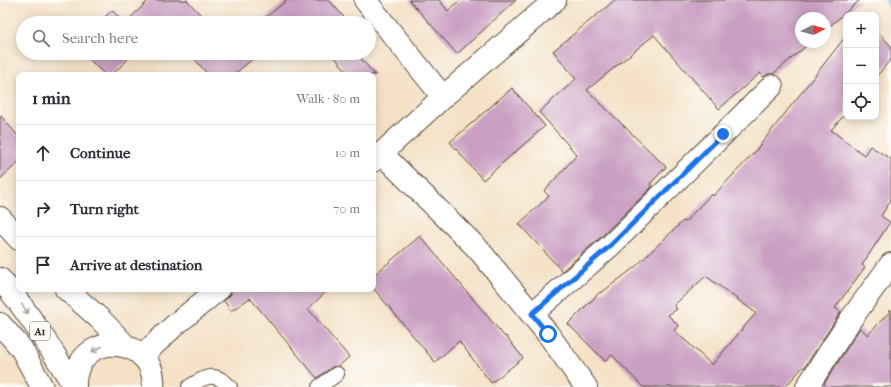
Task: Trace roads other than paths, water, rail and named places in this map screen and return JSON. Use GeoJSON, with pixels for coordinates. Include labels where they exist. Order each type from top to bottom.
{"type":"FeatureCollection","features":[{"type":"Feature","properties":{"kind":"main road"},"geometry":{"type":"LineString","coordinates":[[365,0],[443,97]]}},
{"type":"Feature","properties":{"kind":"main road"},"geometry":{"type":"LineString","coordinates":[[555,0],[443,97],[377,158],[478,249],[548,334],[586,387]]}},
{"type":"Feature","properties":{"kind":"main road"},"geometry":{"type":"LineString","coordinates":[[532,314],[611,245],[772,86]]}},
{"type":"Feature","properties":{"kind":"main road"},"geometry":{"type":"LineString","coordinates":[[0,218],[16,236]]}},
{"type":"Feature","properties":{"kind":"main road"},"geometry":{"type":"LineString","coordinates":[[807,387],[851,319],[891,264]]}},
{"type":"Feature","properties":{"kind":"main road","name":"A1"},"geometry":{"type":"LineString","coordinates":[[0,279],[22,305],[75,387]]}},
{"type":"Feature","properties":{"kind":"main road"},"geometry":{"type":"LineString","coordinates":[[69,292],[99,318],[146,370]]}},
{"type":"Feature","properties":{"kind":"main road"},"geometry":{"type":"LineString","coordinates":[[146,370],[175,325],[215,292]]}},
{"type":"Feature","properties":{"kind":"main road"},"geometry":{"type":"LineString","coordinates":[[0,324],[21,348],[42,387]]}},
{"type":"Feature","properties":{"kind":"main road"},"geometry":{"type":"LineString","coordinates":[[75,387],[76,375],[80,363],[89,353],[100,347],[112,344],[146,370]]}},
{"type":"Feature","properties":{"kind":"lane"},"geometry":{"type":"LineString","coordinates":[[319,387],[337,374]]}},
{"type":"Feature","properties":{"kind":"lane"},"geometry":{"type":"LineString","coordinates":[[189,387],[201,378],[213,376],[223,379],[230,387]]}},
{"type":"Feature","properties":{"kind":"waterway"},"geometry":{"type":"LineString","coordinates":[[888,0],[891,5]]}}]}
